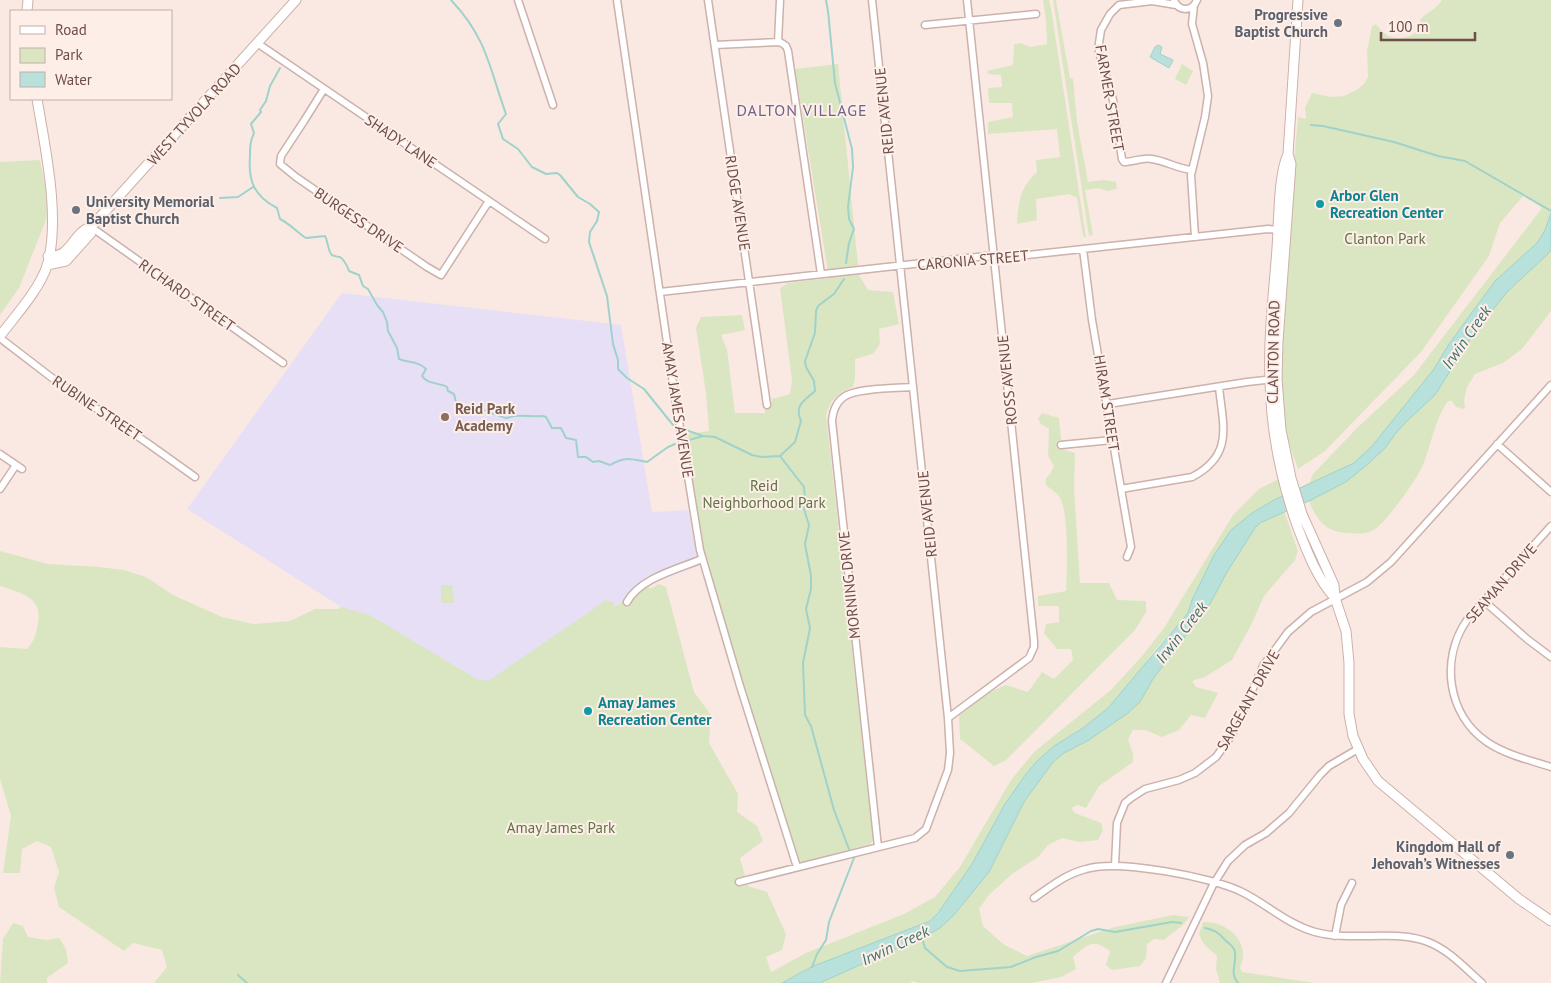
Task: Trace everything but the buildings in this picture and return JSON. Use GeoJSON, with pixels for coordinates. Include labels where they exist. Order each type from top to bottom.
{"type":"FeatureCollection","features":[{"type":"Feature","properties":{"kind":"main road","name":"WEST TYVOLA ROAD"},"geometry":{"type":"LineString","coordinates":[[48,261],[64,253],[86,229],[91,227],[296,0]]}},
{"type":"Feature","properties":{"kind":"main road","name":"CLANTON ROAD"},"geometry":{"type":"LineString","coordinates":[[1298,0],[1288,154],[1283,164],[1282,230],[1270,346],[1274,379],[1275,439],[1298,516],[1334,585],[1335,598],[1346,631],[1349,664],[1350,725],[1358,749],[1370,771],[1390,792],[1519,899],[1551,922]]}},
{"type":"Feature","properties":{"kind":"main road"},"geometry":{"type":"LineString","coordinates":[[0,337],[32,293],[48,261],[53,223],[48,168],[37,100]]}},
{"type":"Feature","properties":{"kind":"street"},"geometry":{"type":"LineString","coordinates":[[518,0],[553,105]]}},
{"type":"Feature","properties":{"kind":"street","name":"AMAY JAMES AVENUE"},"geometry":{"type":"LineString","coordinates":[[617,0],[693,510],[702,559],[797,867]]}},
{"type":"Feature","properties":{"kind":"street","name":"RIDGE AVENUE"},"geometry":{"type":"LineString","coordinates":[[708,0],[767,405]]}},
{"type":"Feature","properties":{"kind":"street"},"geometry":{"type":"LineString","coordinates":[[778,42],[780,0]]}},
{"type":"Feature","properties":{"kind":"street","name":"REID AVENUE"},"geometry":{"type":"LineString","coordinates":[[739,882],[915,838],[926,829],[950,762],[948,718],[872,0]]}},
{"type":"Feature","properties":{"kind":"street","name":"ROSS AVENUE"},"geometry":{"type":"LineString","coordinates":[[948,718],[1023,663],[1029,658],[1034,647],[967,0]]}},
{"type":"Feature","properties":{"kind":"street"},"geometry":{"type":"LineString","coordinates":[[1178,4],[1189,9],[1196,2],[1203,0]]}},
{"type":"Feature","properties":{"kind":"street","name":"FARMER STREET"},"geometry":{"type":"LineString","coordinates":[[1178,4],[1156,1],[1117,3],[1101,30],[1099,43],[1102,62],[1113,100],[1124,162],[1149,158],[1181,169],[1192,170]]}},
{"type":"Feature","properties":{"kind":"street"},"geometry":{"type":"LineString","coordinates":[[1192,24],[1196,2]]}},
{"type":"Feature","properties":{"kind":"street"},"geometry":{"type":"LineString","coordinates":[[1178,4],[1192,24],[1203,63],[1208,96],[1205,117],[1192,170],[1191,182],[1195,237]]}},
{"type":"Feature","properties":{"kind":"street"},"geometry":{"type":"LineString","coordinates":[[925,25],[1036,14]]}},
{"type":"Feature","properties":{"kind":"street"},"geometry":{"type":"LineString","coordinates":[[714,45],[778,42],[786,46],[821,274]]}},
{"type":"Feature","properties":{"kind":"street","name":"SHADY LANE"},"geometry":{"type":"LineString","coordinates":[[257,43],[545,239]]}},
{"type":"Feature","properties":{"kind":"street","name":"BURGESS DRIVE"},"geometry":{"type":"LineString","coordinates":[[324,88],[279,162],[281,166],[296,177],[441,275],[490,201]]}},
{"type":"Feature","properties":{"kind":"street","name":"RICHARD STREET"},"geometry":{"type":"LineString","coordinates":[[91,227],[283,363]]}},
{"type":"Feature","properties":{"kind":"street","name":"CARONIA STREET"},"geometry":{"type":"LineString","coordinates":[[660,292],[901,267],[986,256],[1000,258],[1268,229],[1282,230]]}},
{"type":"Feature","properties":{"kind":"street","name":"HIRAM STREET"},"geometry":{"type":"LineString","coordinates":[[1083,249],[1092,320],[1108,404],[1112,440],[1131,547],[1128,557]]}},
{"type":"Feature","properties":{"kind":"street","name":"RUBINE STREET"},"geometry":{"type":"LineString","coordinates":[[0,337],[60,384],[195,476]]}},
{"type":"Feature","properties":{"kind":"street"},"geometry":{"type":"LineString","coordinates":[[1108,404],[1274,379]]}},
{"type":"Feature","properties":{"kind":"street","name":"SARGEANT DRIVE"},"geometry":{"type":"LineString","coordinates":[[1116,865],[1117,823],[1126,803],[1145,789],[1179,780],[1195,773],[1216,757],[1232,735],[1255,680],[1276,646],[1298,622],[1311,612],[1367,582],[1391,562],[1551,385]]}},
{"type":"Feature","properties":{"kind":"street","name":"MORNING DRIVE"},"geometry":{"type":"LineString","coordinates":[[878,847],[832,420],[834,410],[839,402],[848,394],[913,387]]}},
{"type":"Feature","properties":{"kind":"street"},"geometry":{"type":"LineString","coordinates":[[1122,489],[1192,477],[1212,463],[1220,452],[1225,429],[1219,387]]}},
{"type":"Feature","properties":{"kind":"street"},"geometry":{"type":"LineString","coordinates":[[1061,445],[1112,440]]}},
{"type":"Feature","properties":{"kind":"street"},"geometry":{"type":"LineString","coordinates":[[1497,444],[1551,492]]}},
{"type":"Feature","properties":{"kind":"street"},"geometry":{"type":"LineString","coordinates":[[0,454],[19,467],[0,488]]}},
{"type":"Feature","properties":{"kind":"street","name":"SEAMAN DRIVE"},"geometry":{"type":"LineString","coordinates":[[1551,526],[1484,601],[1462,629],[1453,653],[1451,671],[1456,700],[1460,711],[1471,727],[1487,741],[1510,754],[1551,767]]}},
{"type":"Feature","properties":{"kind":"street"},"geometry":{"type":"LineString","coordinates":[[627,602],[632,592],[642,584],[702,559]]}},
{"type":"Feature","properties":{"kind":"street"},"geometry":{"type":"LineString","coordinates":[[1484,601],[1527,639],[1551,657]]}},
{"type":"Feature","properties":{"kind":"street"},"geometry":{"type":"LineString","coordinates":[[1166,983],[1223,867],[1235,854],[1278,824],[1329,766],[1358,749]]}},
{"type":"Feature","properties":{"kind":"street"},"geometry":{"type":"LineString","coordinates":[[1034,898],[1074,872],[1094,867],[1116,865],[1215,882],[1243,892],[1297,926],[1314,932],[1336,936],[1404,936],[1422,940],[1444,950],[1482,983]]}},
{"type":"Feature","properties":{"kind":"street"},"geometry":{"type":"LineString","coordinates":[[1336,936],[1342,905],[1352,883]]}},
{"type":"Feature","properties":{"kind":"shaded area","name":"Reid Park Academy"},"geometry":{"type":"Polygon","coordinates":[[[342,293],[621,325],[652,512],[688,510],[699,566],[648,585],[478,694],[187,509],[342,293]]]}},
{"type":"Feature","properties":{"kind":"green space"},"geometry":{"type":"Polygon","coordinates":[[[1043,0],[1049,0],[1051,8],[1086,238],[1083,236],[1077,198],[1069,194],[1036,199],[1037,220],[1017,224],[1018,209],[1023,190],[1037,172],[1036,160],[1060,157],[1057,129],[988,134],[988,122],[1013,117],[1012,103],[989,103],[988,88],[1002,87],[1001,75],[988,74],[987,71],[1013,65],[1014,44],[1021,43],[1030,47],[1047,44],[1043,0]]]}},
{"type":"Feature","properties":{"kind":"green space"},"geometry":{"type":"Polygon","coordinates":[[[1053,0],[1056,0],[1070,78],[1073,79],[1077,122],[1088,182],[1104,180],[1116,182],[1117,189],[1107,191],[1099,188],[1085,190],[1093,235],[1089,236],[1053,0]]]}},
{"type":"Feature","properties":{"kind":"green space","name":"Clanton Park"},"geometry":{"type":"Polygon","coordinates":[[[1442,0],[1551,0],[1551,311],[1522,349],[1503,363],[1475,374],[1467,387],[1464,400],[1465,407],[1463,409],[1456,407],[1452,401],[1448,401],[1439,416],[1420,472],[1400,501],[1378,527],[1361,534],[1332,530],[1320,521],[1309,502],[1308,492],[1313,474],[1357,428],[1414,375],[1542,208],[1524,195],[1500,223],[1489,256],[1421,352],[1325,451],[1298,469],[1287,438],[1281,373],[1290,210],[1298,117],[1306,119],[1305,108],[1312,93],[1331,97],[1344,96],[1364,84],[1368,77],[1367,51],[1372,26],[1376,24],[1388,36],[1401,38],[1410,36],[1419,28],[1421,19],[1442,0]]]}},
{"type":"Feature","properties":{"kind":"green space","name":"Reid Neighborhood Park"},"geometry":{"type":"Polygon","coordinates":[[[838,64],[859,275],[868,290],[893,292],[899,324],[879,329],[880,344],[873,354],[855,359],[853,387],[835,397],[826,415],[873,840],[868,845],[799,863],[707,566],[695,509],[685,434],[709,431],[706,393],[696,328],[701,317],[742,315],[745,330],[721,335],[727,349],[735,413],[765,413],[764,406],[771,405],[772,399],[790,394],[792,380],[780,288],[788,283],[829,278],[795,69],[838,64]]]}},
{"type":"Feature","properties":{"kind":"green space"},"geometry":{"type":"Polygon","coordinates":[[[1182,64],[1193,71],[1186,85],[1175,79],[1182,64]]]}},
{"type":"Feature","properties":{"kind":"green space"},"geometry":{"type":"Polygon","coordinates":[[[40,160],[48,200],[46,220],[19,288],[0,315],[0,162],[40,160]]]}},
{"type":"Feature","properties":{"kind":"green space"},"geometry":{"type":"Polygon","coordinates":[[[1042,413],[1059,418],[1062,449],[1075,453],[1074,489],[1080,583],[1109,583],[1117,600],[1146,601],[1146,612],[1135,630],[1006,760],[994,766],[960,739],[959,716],[989,692],[1006,685],[1028,692],[1042,672],[1054,679],[1073,660],[1071,649],[1057,649],[1044,633],[1046,624],[1059,622],[1059,606],[1038,606],[1038,596],[1066,591],[1067,570],[1067,543],[1063,506],[1059,496],[1046,485],[1046,478],[1054,466],[1048,456],[1049,429],[1041,424],[1038,419],[1042,413]]]}},
{"type":"Feature","properties":{"kind":"green space","name":"Amay James Park"},"geometry":{"type":"Polygon","coordinates":[[[1278,479],[1282,497],[1274,500],[1202,582],[1192,600],[1188,613],[1156,649],[1125,690],[1108,708],[1083,728],[1054,746],[1026,774],[1005,804],[972,864],[938,913],[930,921],[811,967],[782,983],[154,983],[167,967],[162,950],[133,943],[124,951],[59,907],[54,888],[59,872],[51,847],[37,841],[22,849],[20,873],[3,873],[11,816],[0,779],[0,647],[27,649],[35,637],[39,614],[37,607],[29,597],[0,586],[0,551],[48,564],[124,570],[146,577],[173,595],[222,617],[253,624],[290,621],[315,609],[338,609],[341,607],[370,615],[475,678],[488,681],[605,600],[614,602],[614,607],[648,585],[650,589],[659,584],[666,587],[694,692],[711,715],[709,743],[738,794],[737,812],[757,826],[763,841],[740,858],[748,886],[767,892],[786,934],[782,950],[766,957],[771,972],[806,953],[904,914],[935,897],[960,867],[1011,780],[1034,752],[1111,690],[1142,656],[1164,628],[1233,515],[1259,489],[1278,479]]]}},
{"type":"Feature","properties":{"kind":"green space"},"geometry":{"type":"Polygon","coordinates":[[[1284,511],[1298,551],[1295,560],[1264,596],[1232,660],[1205,677],[1192,681],[1196,687],[1218,693],[1205,718],[1191,715],[1179,730],[1162,737],[1145,730],[1133,730],[1128,739],[1133,754],[1133,762],[1099,786],[1086,808],[1078,805],[1071,808],[1075,813],[1101,823],[1103,830],[1098,840],[1080,842],[1062,838],[1048,845],[1038,857],[1012,874],[989,895],[979,909],[983,926],[1003,944],[1027,956],[1115,927],[1173,915],[1189,917],[1184,924],[1164,940],[1154,939],[1147,944],[1146,958],[1140,966],[1112,970],[1106,965],[1110,951],[1099,945],[1090,944],[1073,957],[1076,969],[1061,977],[1032,983],[917,983],[913,981],[910,983],[820,983],[933,932],[954,915],[989,872],[1024,802],[1053,762],[1064,753],[1089,740],[1128,713],[1140,702],[1153,679],[1210,604],[1254,528],[1284,511]]]}},
{"type":"Feature","properties":{"kind":"green space"},"geometry":{"type":"Polygon","coordinates":[[[441,585],[452,585],[454,603],[441,603],[441,585]]]}},
{"type":"Feature","properties":{"kind":"green space"},"geometry":{"type":"Polygon","coordinates":[[[1203,922],[1217,924],[1236,936],[1242,948],[1243,958],[1240,968],[1242,972],[1315,983],[1220,983],[1216,969],[1217,956],[1203,943],[1199,934],[1203,922]]]}},
{"type":"Feature","properties":{"kind":"green space"},"geometry":{"type":"Polygon","coordinates":[[[13,923],[23,926],[28,937],[46,940],[59,938],[66,949],[68,963],[47,978],[47,983],[0,983],[3,939],[13,923]]]}},
{"type":"Feature","properties":{"kind":"water"},"geometry":{"type":"Polygon","coordinates":[[[1158,45],[1162,47],[1160,54],[1173,60],[1169,68],[1150,57],[1158,45]]]}},
{"type":"Feature","properties":{"kind":"water","name":"Irwin Creek"},"geometry":{"type":"Polygon","coordinates":[[[1551,213],[1551,249],[1548,254],[1508,291],[1474,333],[1435,395],[1406,422],[1386,447],[1346,482],[1260,523],[1255,528],[1227,572],[1210,604],[1153,679],[1140,702],[1128,713],[1089,740],[1064,753],[1053,762],[1024,802],[989,872],[954,915],[933,932],[820,983],[782,983],[811,967],[930,921],[938,913],[972,864],[1005,804],[1026,774],[1054,746],[1083,728],[1108,708],[1188,613],[1192,600],[1214,555],[1231,530],[1252,513],[1274,500],[1354,463],[1372,446],[1434,369],[1449,344],[1495,281],[1537,243],[1545,230],[1551,213]]]}},
{"type":"Feature","properties":{"kind":"waterway"},"geometry":{"type":"LineString","coordinates":[[451,0],[472,27],[486,54],[506,114],[498,124],[503,139],[518,149],[532,167],[546,174],[557,173],[560,175],[578,197],[599,212],[597,221],[590,232],[589,242],[607,296],[618,369],[627,378],[644,389],[673,425]]}},
{"type":"Feature","properties":{"kind":"waterway"},"geometry":{"type":"LineString","coordinates":[[826,0],[835,83],[852,149],[853,167],[848,207],[849,219],[854,229],[849,243],[846,263]]}},
{"type":"Feature","properties":{"kind":"waterway"},"geometry":{"type":"LineString","coordinates":[[280,68],[270,86],[266,101],[260,110],[261,112],[251,124],[254,133],[250,144],[250,173],[254,187],[263,198],[277,208],[280,219],[306,238],[325,236],[331,254],[342,258],[349,271],[359,275],[363,286],[368,289],[383,312],[388,331],[397,348],[399,359],[423,366],[426,369],[422,376],[424,379],[447,387],[448,391],[454,394],[456,402],[465,409],[484,410],[506,418],[514,416],[546,417],[552,428],[561,428],[566,438],[576,440],[578,457],[586,457],[593,462],[599,461],[610,465],[620,460],[628,459],[647,462],[675,444]]}},
{"type":"Feature","properties":{"kind":"waterway"},"geometry":{"type":"LineString","coordinates":[[1311,125],[1394,142],[1438,156],[1465,161],[1551,211]]}},
{"type":"Feature","properties":{"kind":"waterway"},"geometry":{"type":"LineString","coordinates":[[220,198],[238,197],[253,187]]}},
{"type":"Feature","properties":{"kind":"waterway"},"geometry":{"type":"LineString","coordinates":[[686,430],[703,436],[715,437],[752,455],[761,457],[780,456],[795,442],[801,421],[799,407],[815,391],[814,381],[806,367],[805,361],[815,333],[816,311],[818,306],[834,294],[844,279]]}},
{"type":"Feature","properties":{"kind":"waterway"},"geometry":{"type":"LineString","coordinates":[[689,440],[703,436]]}},
{"type":"Feature","properties":{"kind":"waterway"},"geometry":{"type":"LineString","coordinates":[[780,456],[804,487],[804,509],[809,525],[805,544],[811,576],[811,589],[806,609],[810,628],[803,663],[805,715],[811,726],[834,810],[849,849]]}},
{"type":"Feature","properties":{"kind":"waterway"},"geometry":{"type":"LineString","coordinates":[[812,967],[817,954],[826,940],[829,922],[854,858]]}},
{"type":"Feature","properties":{"kind":"waterway","name":"Irwin Creek"},"geometry":{"type":"LineString","coordinates":[[921,935],[925,948],[947,967],[960,971],[1011,967],[1058,951],[1091,931],[1098,929],[1115,932],[1172,922],[1181,923]]}},
{"type":"Feature","properties":{"kind":"waterway"},"geometry":{"type":"LineString","coordinates":[[1205,928],[1221,935],[1233,948],[1235,953],[1234,975],[1238,983]]}},
{"type":"Feature","properties":{"kind":"waterway"},"geometry":{"type":"LineString","coordinates":[[238,975],[247,983]]}},
{"type":"Feature","properties":{"kind":"place","name":"Progressive Baptist Church"},"geometry":{"type":"Point","coordinates":[1338,23]}},
{"type":"Feature","properties":{"kind":"place","name":"Arbor Glen Recreation Center"},"geometry":{"type":"Point","coordinates":[1320,204]}},
{"type":"Feature","properties":{"kind":"place","name":"University Memorial Baptist Church"},"geometry":{"type":"Point","coordinates":[76,210]}},
{"type":"Feature","properties":{"kind":"place","name":"Reid Park Academy"},"geometry":{"type":"Point","coordinates":[445,417]}},
{"type":"Feature","properties":{"kind":"place","name":"Amay James Recreation Center"},"geometry":{"type":"Point","coordinates":[588,711]}},
{"type":"Feature","properties":{"kind":"place","name":"Kingdom Hall of Jehovah’s Witnesses"},"geometry":{"type":"Point","coordinates":[1510,855]}},
{"type":"Feature","properties":{"kind":"district","name":"DALTON VILLAGE"},"geometry":{"type":"Point","coordinates":[802,110]}}]}
